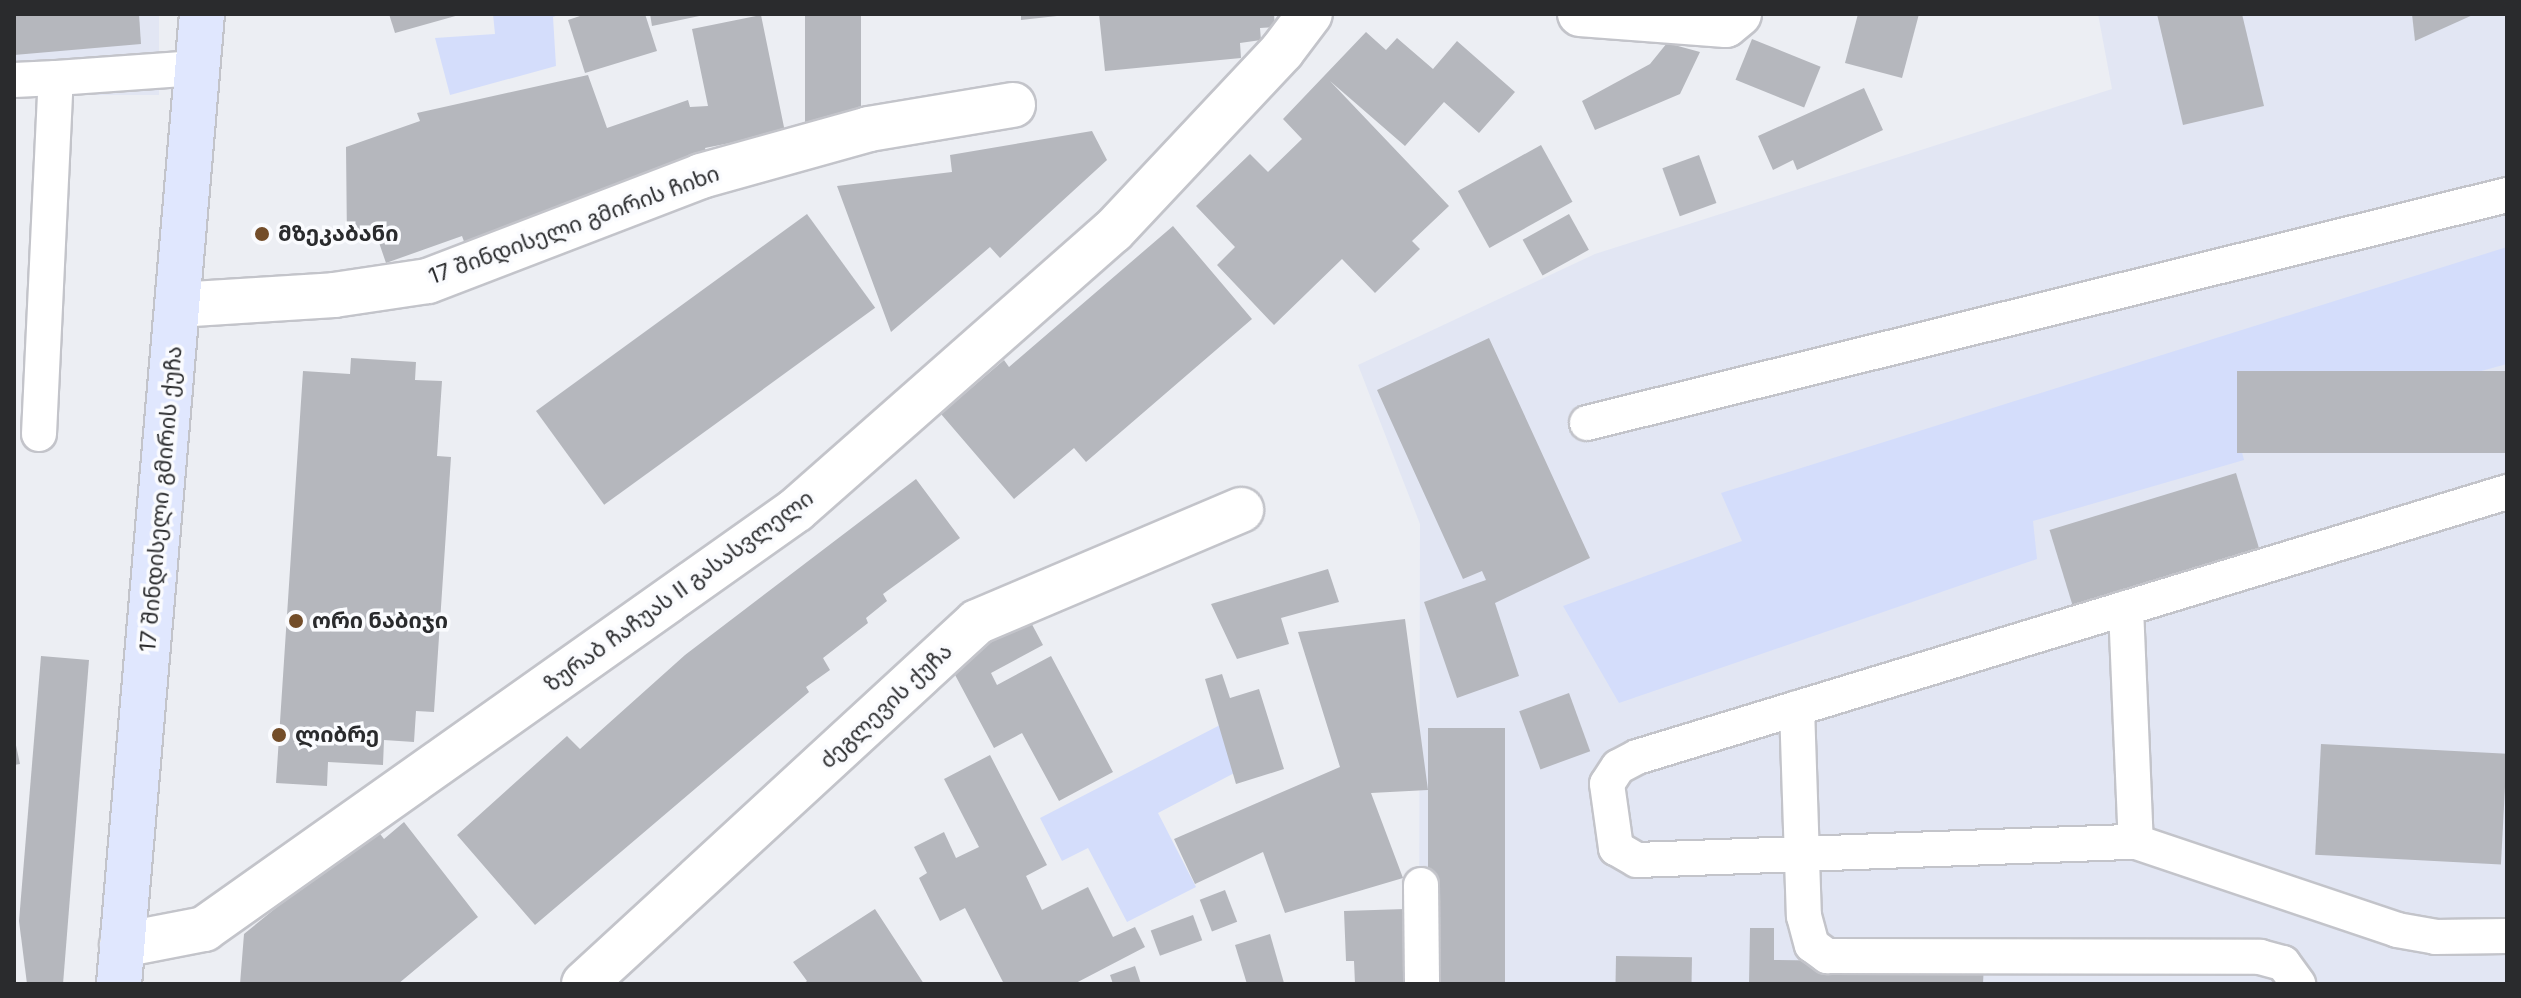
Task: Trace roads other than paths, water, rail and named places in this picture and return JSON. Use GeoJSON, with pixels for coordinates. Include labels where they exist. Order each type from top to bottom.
{"type":"FeatureCollection","features":[{"type":"Feature","properties":{"kind":"main road","name":"17 შინდისელი გმირის ქუჩა"},"geometry":{"type":"LineString","coordinates":[[120,964],[202,14]]}},
{"type":"Feature","properties":{"kind":"street","name":"ზურაბ ჩაჩუას II გასასვლელი"},"geometry":{"type":"LineString","coordinates":[[120,964],[204,929],[796,510],[1113,231],[1282,51],[1310,14]]}},
{"type":"Feature","properties":{"kind":"street"},"geometry":{"type":"LineString","coordinates":[[1580,14],[1726,25],[1739,14]]}},
{"type":"Feature","properties":{"kind":"street","name":"17 შინდისელი გმირის ჩიხი"},"geometry":{"type":"LineString","coordinates":[[177,305],[334,295],[428,281],[701,176],[869,129],[1013,105]]}},
{"type":"Feature","properties":{"kind":"street","name":"ძეგლევის ქუჩა"},"geometry":{"type":"LineString","coordinates":[[584,984],[977,622],[1241,510]]}},
{"type":"Feature","properties":{"kind":"lane"},"geometry":{"type":"LineString","coordinates":[[14,80],[197,68]]}},
{"type":"Feature","properties":{"kind":"lane"},"geometry":{"type":"LineString","coordinates":[[39,434],[56,78]]}},
{"type":"Feature","properties":{"kind":"lane"},"geometry":{"type":"LineString","coordinates":[[1587,423],[2507,195]]}},
{"type":"Feature","properties":{"kind":"lane"},"geometry":{"type":"LineString","coordinates":[[2507,492],[1637,757],[1618,767],[1607,784],[1616,848],[1637,860],[2136,842],[2397,930],[2435,937],[2507,936]]}},
{"type":"Feature","properties":{"kind":"lane"},"geometry":{"type":"LineString","coordinates":[[2126,608],[2136,842]]}},
{"type":"Feature","properties":{"kind":"lane"},"geometry":{"type":"LineString","coordinates":[[1797,708],[1804,916],[1812,945],[1827,956],[2260,957],[2283,963],[2298,984]]}},
{"type":"Feature","properties":{"kind":"lane"},"geometry":{"type":"LineString","coordinates":[[1421,885],[1422,984]]}},
{"type":"Feature","properties":{"kind":"place","name":"მზეკაბანი"},"geometry":{"type":"Point","coordinates":[262,234]}},
{"type":"Feature","properties":{"kind":"place","name":"ორი ნაბიჯი"},"geometry":{"type":"Point","coordinates":[296,621]}},
{"type":"Feature","properties":{"kind":"place","name":"ლიბრე"},"geometry":{"type":"Point","coordinates":[279,735]}}]}
